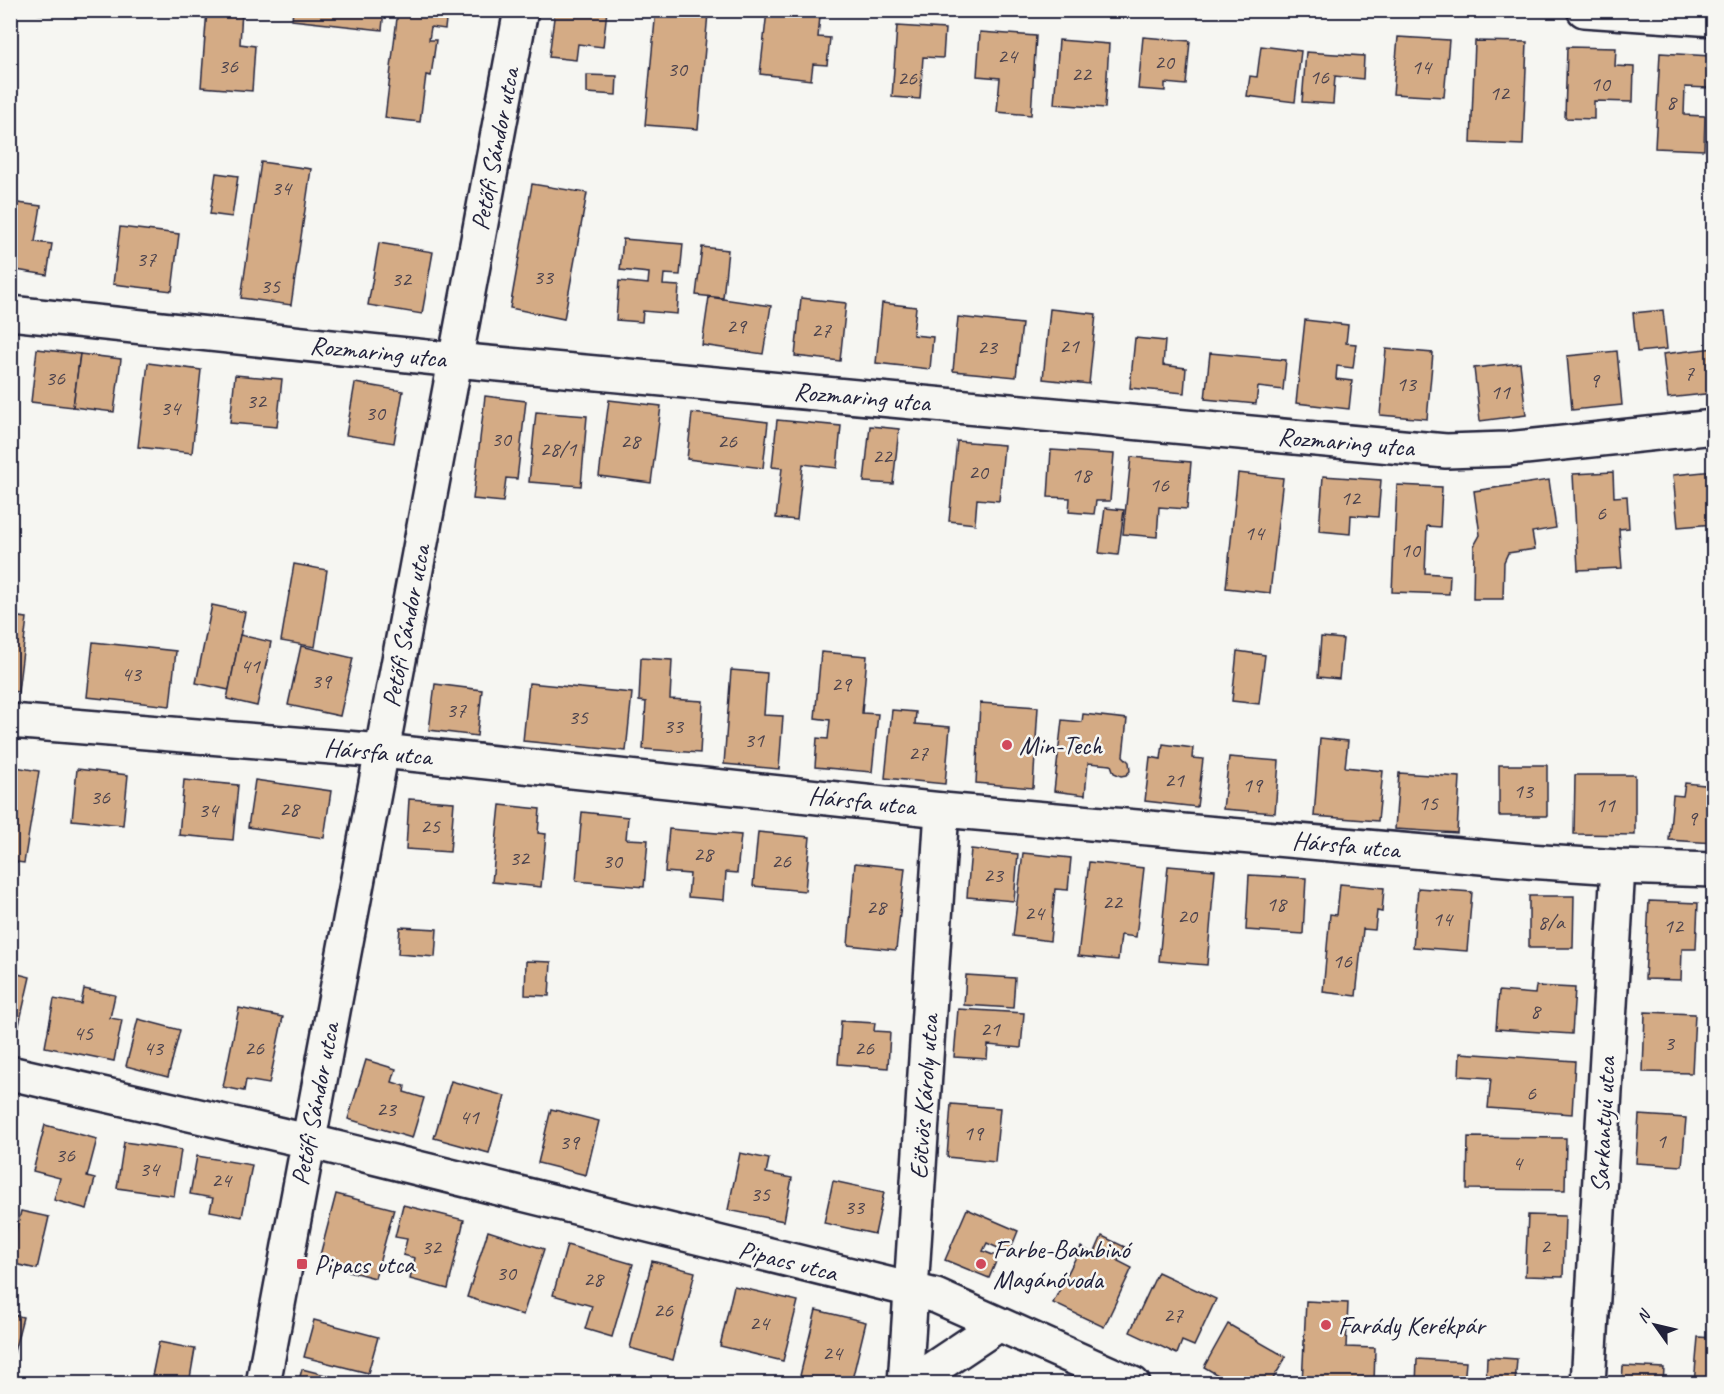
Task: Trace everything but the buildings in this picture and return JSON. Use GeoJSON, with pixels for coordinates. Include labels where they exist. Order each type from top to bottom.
{"type":"FeatureCollection","features":[{"type":"Feature","properties":{"kind":"street","name":"Petőfi Sándor utca"},"geometry":{"type":"LineString","coordinates":[[263,1383],[521,10]]}},
{"type":"Feature","properties":{"kind":"street"},"geometry":{"type":"LineString","coordinates":[[1584,10],[1713,19]]}},
{"type":"Feature","properties":{"kind":"street","name":"Rozmaring utca"},"geometry":{"type":"LineString","coordinates":[[10,313],[455,360],[1446,451],[1507,449],[1713,428]]}},
{"type":"Feature","properties":{"kind":"street","name":"Hársfa utca"},"geometry":{"type":"LineString","coordinates":[[10,721],[382,751],[942,810],[1528,861],[1713,870]]}},
{"type":"Feature","properties":{"kind":"street","name":"Eötvös Károly utca"},"geometry":{"type":"LineString","coordinates":[[908,1383],[911,1291],[942,810]]}},
{"type":"Feature","properties":{"kind":"street","name":"Sarkantyú utca"},"geometry":{"type":"LineString","coordinates":[[1588,1383],[1618,867]]}},
{"type":"Feature","properties":{"kind":"street","name":"Pipacs utca"},"geometry":{"type":"LineString","coordinates":[[10,1073],[308,1142],[936,1296],[1133,1383]]}},
{"type":"Feature","properties":{"kind":"street"},"geometry":{"type":"LineString","coordinates":[[908,1383],[998,1325]]}},
{"type":"Feature","properties":{"kind":"place","name":"Min-Tech"},"geometry":{"type":"Point","coordinates":[1007,745]}},
{"type":"Feature","properties":{"kind":"place","name":"Pipacs utca"},"geometry":{"type":"Point","coordinates":[302,1264]}},
{"type":"Feature","properties":{"kind":"place","name":"Farbe-Bambinó Magánóvoda"},"geometry":{"type":"Point","coordinates":[981,1264]}},
{"type":"Feature","properties":{"kind":"place","name":"Farády Kerékpár"},"geometry":{"type":"Point","coordinates":[1326,1325]}}]}
